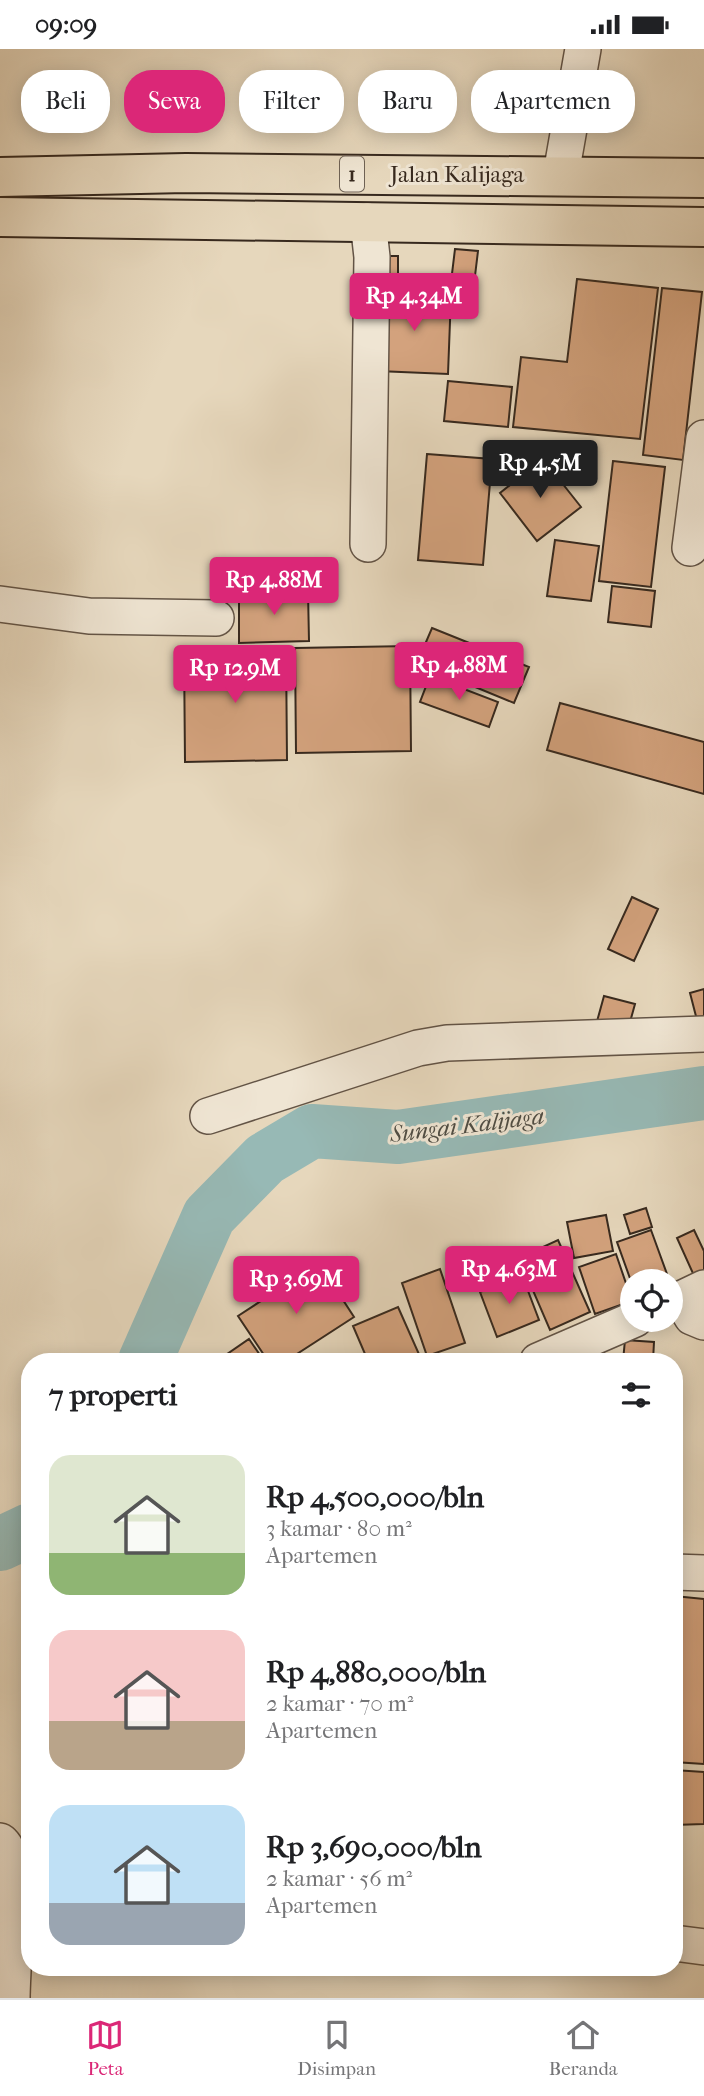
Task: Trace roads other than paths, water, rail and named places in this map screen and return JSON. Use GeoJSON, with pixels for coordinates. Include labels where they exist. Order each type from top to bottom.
{"type":"FeatureCollection","features":[{"type":"Feature","properties":{"kind":"highway","name":"Jalan Kalijaga"},"geometry":{"type":"LineString","coordinates":[[0,177],[186,173],[561,174],[704,178]]}},
{"type":"Feature","properties":{"kind":"highway","name":"Jalan Kalijaga"},"geometry":{"type":"LineString","coordinates":[[0,217],[704,227]]}},
{"type":"Feature","properties":{"kind":"street"},"geometry":{"type":"LineString","coordinates":[[561,174],[583,49]]}},
{"type":"Feature","properties":{"kind":"street"},"geometry":{"type":"LineString","coordinates":[[368,221],[372,257],[368,544]]}},
{"type":"Feature","properties":{"kind":"street"},"geometry":{"type":"LineString","coordinates":[[690,548],[704,438]]}},
{"type":"Feature","properties":{"kind":"street"},"geometry":{"type":"LineString","coordinates":[[0,604],[89,616],[216,618]]}},
{"type":"Feature","properties":{"kind":"street"},"geometry":{"type":"LineString","coordinates":[[208,1116],[418,1048],[447,1043],[704,1034]]}},
{"type":"Feature","properties":{"kind":"street"},"geometry":{"type":"LineString","coordinates":[[556,1353],[620,1325]]}},
{"type":"Feature","properties":{"kind":"street"},"geometry":{"type":"LineString","coordinates":[[683,1572],[704,1573]]}},
{"type":"Feature","properties":{"kind":"street"},"geometry":{"type":"LineString","coordinates":[[0,1841],[9,1851],[21,1885]]}},
{"type":"Feature","properties":{"kind":"street"},"geometry":{"type":"LineString","coordinates":[[8,1978],[21,1894]]}},
{"type":"Feature","properties":{"kind":"street"},"geometry":{"type":"LineString","coordinates":[[683,1944],[704,1947]]}},
{"type":"Feature","properties":{"kind":"waterway","name":"Sungai Kalijaga"},"geometry":{"type":"LineString","coordinates":[[149,1353],[209,1216],[265,1159],[312,1131],[398,1137],[704,1093]]}},
{"type":"Feature","properties":{"kind":"waterway","name":"Sungai Kalijaga"},"geometry":{"type":"LineString","coordinates":[[0,1544],[21,1534]]}}]}
